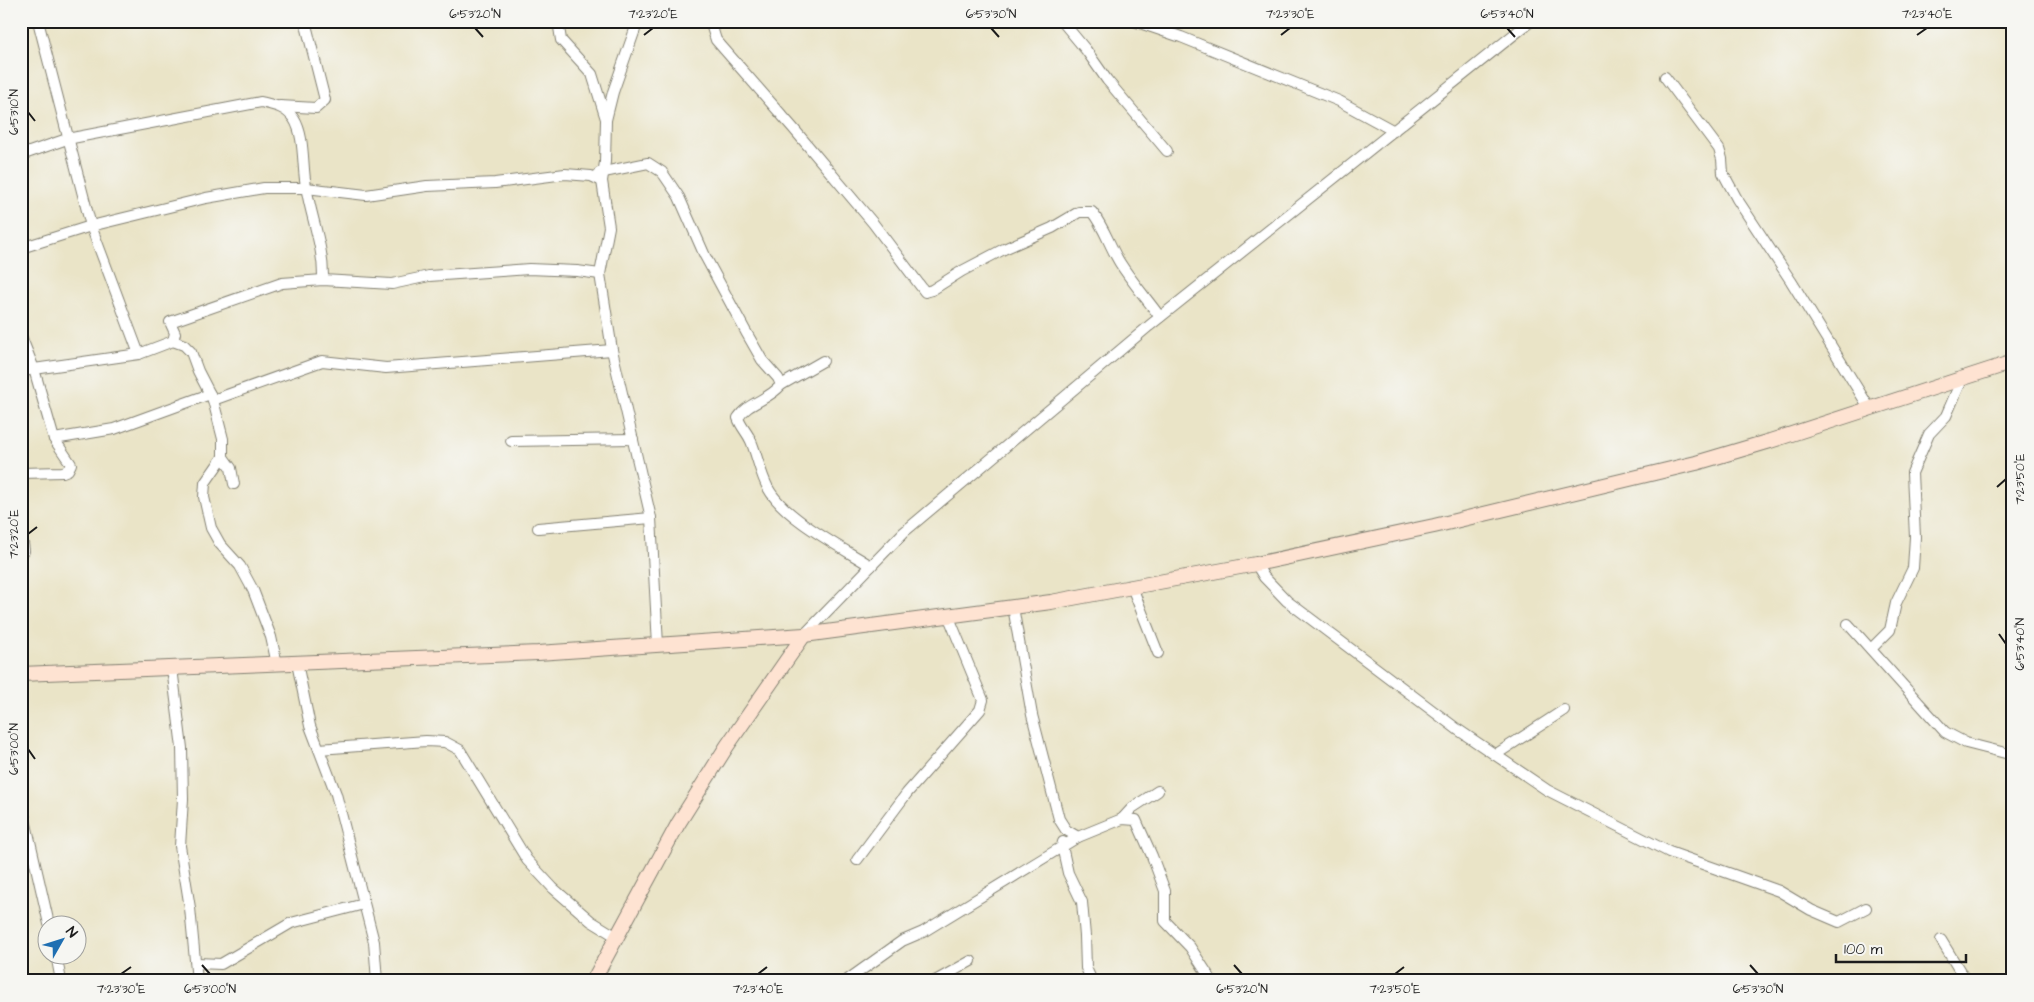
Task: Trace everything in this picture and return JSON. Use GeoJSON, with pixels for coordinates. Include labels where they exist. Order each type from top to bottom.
{"type":"FeatureCollection","features":[{"type":"Feature","properties":{"kind":"main road"},"geometry":{"type":"LineString","coordinates":[[21,674],[538,653],[804,635],[1051,602],[1256,564],[1434,526],[1696,463],[1770,442],[2013,362]]}},
{"type":"Feature","properties":{"kind":"main road"},"geometry":{"type":"LineString","coordinates":[[593,981],[683,816],[727,746],[804,635]]}},
{"type":"Feature","properties":{"kind":"street"},"geometry":{"type":"LineString","coordinates":[[38,21],[91,226],[138,354]]}},
{"type":"Feature","properties":{"kind":"street"},"geometry":{"type":"LineString","coordinates":[[21,155],[67,139],[261,102],[280,106],[316,108],[325,100],[305,21]]}},
{"type":"Feature","properties":{"kind":"street"},"geometry":{"type":"LineString","coordinates":[[558,21],[561,40],[592,74],[606,120]]}},
{"type":"Feature","properties":{"kind":"street"},"geometry":{"type":"LineString","coordinates":[[638,21],[613,92],[606,120],[603,177],[609,227],[600,274],[612,350],[651,518],[658,645]]}},
{"type":"Feature","properties":{"kind":"street"},"geometry":{"type":"LineString","coordinates":[[710,21],[716,40],[794,128],[860,208],[925,292],[932,290],[1004,249],[1052,228],[1079,212],[1087,211],[1092,212],[1098,220],[1120,264],[1160,317]]}},
{"type":"Feature","properties":{"kind":"street"},"geometry":{"type":"LineString","coordinates":[[1062,21],[1107,80],[1166,151]]}},
{"type":"Feature","properties":{"kind":"street"},"geometry":{"type":"LineString","coordinates":[[1134,21],[1181,37],[1339,101],[1394,132]]}},
{"type":"Feature","properties":{"kind":"street"},"geometry":{"type":"LineString","coordinates":[[804,635],[904,532],[1160,317],[1531,21]]}},
{"type":"Feature","properties":{"kind":"street"},"geometry":{"type":"LineString","coordinates":[[1665,77],[1719,149],[1724,173],[1737,198],[1870,409]]}},
{"type":"Feature","properties":{"kind":"street"},"geometry":{"type":"LineString","coordinates":[[280,106],[293,118],[300,130],[306,188],[324,263],[323,280]]}},
{"type":"Feature","properties":{"kind":"street"},"geometry":{"type":"LineString","coordinates":[[21,248],[91,226],[216,196],[264,188],[306,188],[366,195],[427,186],[495,182],[565,174],[603,177],[648,163],[662,172],[679,197],[705,256],[746,332],[762,360],[778,378],[781,385]]}},
{"type":"Feature","properties":{"kind":"street"},"geometry":{"type":"LineString","coordinates":[[277,664],[271,637],[253,590],[240,566],[220,544],[211,528],[204,497],[205,483],[222,457],[223,439],[212,397],[198,371],[191,352],[174,337],[170,322],[282,283],[323,280],[392,284],[429,276],[529,269],[600,274]]}},
{"type":"Feature","properties":{"kind":"street"},"geometry":{"type":"LineString","coordinates":[[21,336],[34,369],[54,439],[71,464],[68,470],[63,472],[21,473]]}},
{"type":"Feature","properties":{"kind":"street"},"geometry":{"type":"LineString","coordinates":[[21,372],[138,354],[174,337]]}},
{"type":"Feature","properties":{"kind":"street"},"geometry":{"type":"LineString","coordinates":[[54,439],[114,429],[322,361],[386,368],[612,350]]}},
{"type":"Feature","properties":{"kind":"street"},"geometry":{"type":"LineString","coordinates":[[824,361],[781,385],[776,392],[743,409],[738,418],[740,427],[751,441],[768,489],[783,508],[871,566]]}},
{"type":"Feature","properties":{"kind":"street"},"geometry":{"type":"LineString","coordinates":[[1871,649],[1890,630],[1896,604],[1913,568],[1915,537],[1912,474],[1929,434],[1946,416],[1962,379]]}},
{"type":"Feature","properties":{"kind":"street"},"geometry":{"type":"LineString","coordinates":[[511,441],[633,439]]}},
{"type":"Feature","properties":{"kind":"street"},"geometry":{"type":"LineString","coordinates":[[222,457],[231,468],[234,484]]}},
{"type":"Feature","properties":{"kind":"street"},"geometry":{"type":"LineString","coordinates":[[538,528],[651,518]]}},
{"type":"Feature","properties":{"kind":"street"},"geometry":{"type":"LineString","coordinates":[[21,553],[24,551],[23,542]]}},
{"type":"Feature","properties":{"kind":"street"},"geometry":{"type":"LineString","coordinates":[[1256,564],[1264,577],[1287,601],[1457,729],[1547,790],[1669,852],[1779,891],[1811,910],[1839,922],[1866,908]]}},
{"type":"Feature","properties":{"kind":"street"},"geometry":{"type":"LineString","coordinates":[[1132,587],[1158,653]]}},
{"type":"Feature","properties":{"kind":"street"},"geometry":{"type":"LineString","coordinates":[[1013,607],[1032,715],[1059,819],[1066,830],[1078,836]]}},
{"type":"Feature","properties":{"kind":"street"},"geometry":{"type":"LineString","coordinates":[[857,860],[907,793],[980,710],[983,700],[948,615]]}},
{"type":"Feature","properties":{"kind":"street"},"geometry":{"type":"LineString","coordinates":[[1848,624],[1945,732],[1966,743],[2013,755]]}},
{"type":"Feature","properties":{"kind":"street"},"geometry":{"type":"LineString","coordinates":[[297,663],[310,726],[336,794],[374,942],[377,981]]}},
{"type":"Feature","properties":{"kind":"street"},"geometry":{"type":"LineString","coordinates":[[172,668],[182,748],[183,799],[180,846],[197,963],[197,981]]}},
{"type":"Feature","properties":{"kind":"street"},"geometry":{"type":"LineString","coordinates":[[1495,755],[1564,710]]}},
{"type":"Feature","properties":{"kind":"street"},"geometry":{"type":"LineString","coordinates":[[319,749],[426,740],[445,742],[460,750],[527,860],[553,888],[591,921],[617,937]]}},
{"type":"Feature","properties":{"kind":"street"},"geometry":{"type":"LineString","coordinates":[[1122,819],[1132,808],[1158,791]]}},
{"type":"Feature","properties":{"kind":"street"},"geometry":{"type":"LineString","coordinates":[[21,802],[47,914]]}},
{"type":"Feature","properties":{"kind":"street"},"geometry":{"type":"LineString","coordinates":[[846,981],[902,940],[923,932],[1078,836],[1122,819],[1136,820],[1152,856],[1165,890],[1164,920],[1190,947],[1212,981]]}},
{"type":"Feature","properties":{"kind":"street"},"geometry":{"type":"LineString","coordinates":[[1066,830],[1062,846],[1068,873],[1082,902],[1086,968],[1092,981]]}},
{"type":"Feature","properties":{"kind":"street"},"geometry":{"type":"LineString","coordinates":[[197,963],[221,964],[291,923],[364,904]]}},
{"type":"Feature","properties":{"kind":"street"},"geometry":{"type":"LineString","coordinates":[[1941,940],[1966,981]]}},
{"type":"Feature","properties":{"kind":"street"},"geometry":{"type":"LineString","coordinates":[[935,981],[971,961]]}},
{"type":"Feature","properties":{"kind":"street"},"geometry":{"type":"LineString","coordinates":[[58,964],[61,981]]}}]}
